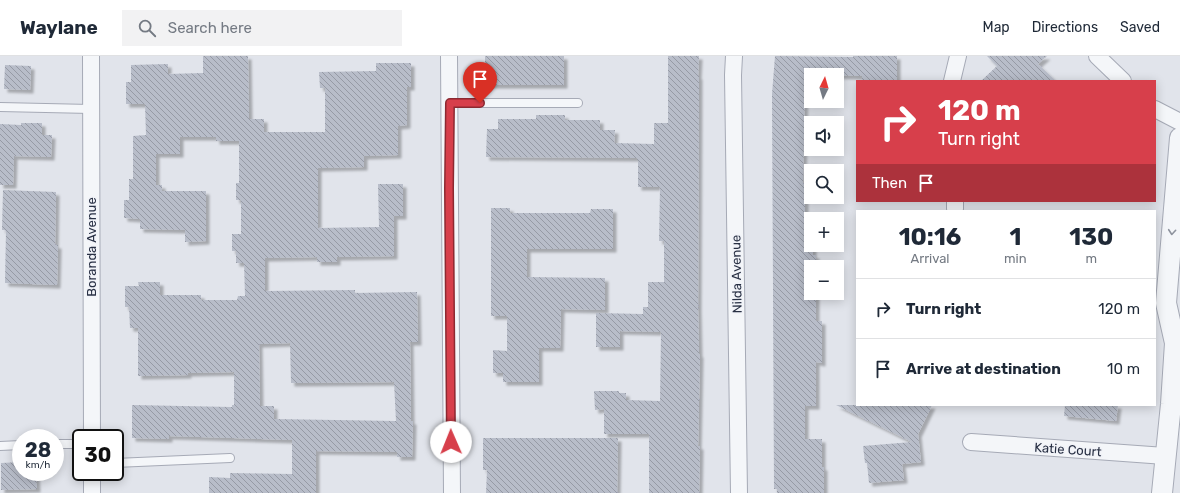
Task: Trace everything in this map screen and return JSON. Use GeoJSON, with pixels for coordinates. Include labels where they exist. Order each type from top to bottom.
{"type":"FeatureCollection","features":[{"type":"Feature","properties":{"kind":"street","name":"Boranda Avenue"},"geometry":{"type":"LineString","coordinates":[[91,56],[92,429]]}},
{"type":"Feature","properties":{"kind":"street"},"geometry":{"type":"LineString","coordinates":[[449,56],[452,493]]}},
{"type":"Feature","properties":{"kind":"street","name":"Nilda Avenue"},"geometry":{"type":"LineString","coordinates":[[734,56],[733,75],[739,493]]}},
{"type":"Feature","properties":{"kind":"street"},"geometry":{"type":"LineString","coordinates":[[952,80],[958,56]]}},
{"type":"Feature","properties":{"kind":"street"},"geometry":{"type":"LineString","coordinates":[[1097,56],[1122,80]]}},
{"type":"Feature","properties":{"kind":"street"},"geometry":{"type":"LineString","coordinates":[[1156,110],[1180,122]]}},
{"type":"Feature","properties":{"kind":"street"},"geometry":{"type":"LineString","coordinates":[[1162,493],[1165,456],[1175,404],[1177,337],[1166,303],[1180,138]]}},
{"type":"Feature","properties":{"kind":"street","name":"Katie Court"},"geometry":{"type":"LineString","coordinates":[[971,442],[1165,456]]}},
{"type":"Feature","properties":{"kind":"street"},"geometry":{"type":"LineString","coordinates":[[92,481],[92,493]]}},
{"type":"Feature","properties":{"kind":"lane"},"geometry":{"type":"LineString","coordinates":[[450,103],[578,103]]}},
{"type":"Feature","properties":{"kind":"lane"},"geometry":{"type":"LineString","coordinates":[[0,107],[91,109]]}},
{"type":"Feature","properties":{"kind":"lane"},"geometry":{"type":"LineString","coordinates":[[0,446],[12,445]]}},
{"type":"Feature","properties":{"kind":"lane"},"geometry":{"type":"LineString","coordinates":[[124,462],[230,458]]}},
{"type":"Feature","properties":{"kind":"building"},"geometry":{"type":"Polygon","coordinates":[[[203,56],[248,56],[249,119],[264,119],[264,132],[325,132],[325,88],[320,88],[319,72],[376,71],[376,63],[411,63],[411,87],[407,87],[407,125],[398,126],[398,155],[364,156],[364,167],[318,168],[318,228],[379,227],[378,184],[403,184],[403,216],[394,216],[394,256],[337,257],[337,262],[317,262],[317,257],[265,258],[265,291],[355,290],[355,293],[417,292],[418,342],[410,342],[411,421],[413,421],[412,457],[397,457],[397,452],[316,451],[316,493],[209,493],[209,477],[230,478],[230,473],[292,474],[292,440],[169,436],[169,439],[132,438],[132,405],[232,407],[232,405],[234,405],[234,372],[138,376],[138,328],[130,328],[129,307],[125,307],[125,286],[139,286],[138,282],[160,282],[160,295],[201,295],[201,300],[237,300],[238,296],[245,296],[244,263],[236,263],[236,251],[232,251],[232,234],[241,234],[241,200],[236,200],[236,183],[239,183],[239,141],[216,141],[216,137],[180,137],[180,154],[156,154],[156,185],[162,185],[162,191],[206,191],[206,241],[185,242],[185,230],[140,229],[140,219],[124,218],[124,200],[129,200],[129,179],[133,179],[133,136],[146,135],[145,104],[126,104],[126,82],[131,82],[131,65],[168,64],[168,74],[203,73],[203,56]],[[290,343],[259,344],[260,406],[274,406],[274,419],[396,421],[394,382],[291,383],[290,343]]]}},
{"type":"Feature","properties":{"kind":"building"},"geometry":{"type":"Polygon","coordinates":[[[485,56],[564,56],[564,85],[485,85],[485,56]]]}},
{"type":"Feature","properties":{"kind":"building"},"geometry":{"type":"Polygon","coordinates":[[[668,56],[699,56],[699,493],[649,493],[649,434],[604,434],[604,409],[595,410],[594,391],[619,391],[619,393],[626,393],[626,400],[660,401],[661,332],[620,331],[620,347],[596,347],[596,313],[643,314],[643,307],[648,307],[648,282],[664,282],[664,241],[659,241],[660,187],[638,187],[637,158],[486,157],[487,129],[498,129],[498,119],[536,119],[536,115],[565,115],[565,120],[600,120],[600,130],[615,130],[614,143],[654,144],[654,123],[668,123],[668,56]]]}},
{"type":"Feature","properties":{"kind":"building"},"geometry":{"type":"Polygon","coordinates":[[[775,56],[897,56],[897,80],[862,80],[862,76],[844,76],[844,68],[804,68],[804,252],[813,252],[813,255],[816,255],[816,260],[804,260],[804,300],[816,300],[816,321],[822,321],[822,363],[816,362],[816,406],[805,406],[805,439],[822,439],[824,493],[777,493],[777,489],[774,489],[772,94],[775,56]]]}},
{"type":"Feature","properties":{"kind":"building"},"geometry":{"type":"Polygon","coordinates":[[[987,56],[1047,56],[1038,64],[1055,80],[982,80],[997,66],[987,56]]]}},
{"type":"Feature","properties":{"kind":"building"},"geometry":{"type":"Polygon","coordinates":[[[5,65],[31,66],[30,90],[4,89],[5,65]]]}},
{"type":"Feature","properties":{"kind":"building"},"geometry":{"type":"Polygon","coordinates":[[[21,123],[42,123],[42,135],[52,135],[51,157],[14,156],[13,185],[0,185],[0,124],[21,125],[21,123]]]}},
{"type":"Feature","properties":{"kind":"building"},"geometry":{"type":"Polygon","coordinates":[[[3,190],[56,192],[55,245],[58,245],[57,285],[5,283],[6,230],[2,230],[3,190]]]}},
{"type":"Feature","properties":{"kind":"building"},"geometry":{"type":"Polygon","coordinates":[[[491,208],[510,208],[510,213],[590,213],[591,209],[613,209],[613,249],[527,249],[527,277],[605,278],[605,310],[561,309],[560,348],[539,348],[539,382],[503,382],[503,373],[493,373],[493,350],[507,351],[507,316],[491,316],[491,208]]]}},
{"type":"Feature","properties":{"kind":"building"},"geometry":{"type":"Polygon","coordinates":[[[836,405],[932,406],[918,434],[921,462],[902,464],[904,480],[869,483],[867,463],[865,463],[863,446],[912,442],[836,405]]]}},
{"type":"Feature","properties":{"kind":"building"},"geometry":{"type":"Polygon","coordinates":[[[1065,406],[1118,406],[1116,421],[1064,416],[1065,406]]]}},
{"type":"Feature","properties":{"kind":"building"},"geometry":{"type":"Polygon","coordinates":[[[483,438],[618,438],[617,493],[486,493],[487,470],[483,470],[483,438]]]}},
{"type":"Feature","properties":{"kind":"building"},"geometry":{"type":"Polygon","coordinates":[[[12,462],[12,481],[37,481],[37,489],[1,490],[1,463],[12,462]]]}},
{"type":"Feature","properties":{"kind":"route"},"geometry":{"type":"LineString","coordinates":[[451,442],[449,188],[450,103],[480,103]]}}]}
